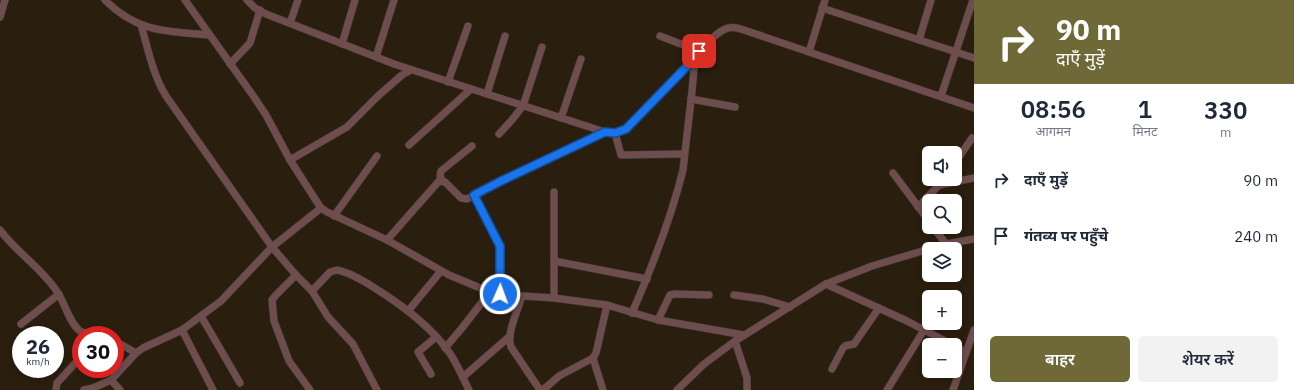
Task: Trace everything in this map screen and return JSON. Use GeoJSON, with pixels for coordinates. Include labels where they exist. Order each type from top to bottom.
{"type":"FeatureCollection","features":[{"type":"Feature","properties":{"kind":"street"},"geometry":{"type":"LineString","coordinates":[[0,17],[5,0]]}},
{"type":"Feature","properties":{"kind":"street"},"geometry":{"type":"LineString","coordinates":[[105,0],[116,10],[141,25],[158,30],[209,35]]}},
{"type":"Feature","properties":{"kind":"street"},"geometry":{"type":"LineString","coordinates":[[185,0],[262,109],[290,160],[321,208],[334,216],[387,240],[441,271],[490,292],[607,305],[658,320],[744,335]]}},
{"type":"Feature","properties":{"kind":"street"},"geometry":{"type":"LineString","coordinates":[[290,23],[298,0]]}},
{"type":"Feature","properties":{"kind":"street"},"geometry":{"type":"LineString","coordinates":[[342,44],[355,0]]}},
{"type":"Feature","properties":{"kind":"street"},"geometry":{"type":"LineString","coordinates":[[376,57],[394,0]]}},
{"type":"Feature","properties":{"kind":"street"},"geometry":{"type":"LineString","coordinates":[[809,52],[825,0]]}},
{"type":"Feature","properties":{"kind":"street"},"geometry":{"type":"LineString","coordinates":[[919,40],[931,0]]}},
{"type":"Feature","properties":{"kind":"street"},"geometry":{"type":"LineString","coordinates":[[940,96],[973,0]]}},
{"type":"Feature","properties":{"kind":"street"},"geometry":{"type":"LineString","coordinates":[[250,1],[260,10],[290,23],[411,70],[605,132],[615,133],[626,129],[695,58],[699,51],[722,30],[728,28],[741,29],[974,108]]}},
{"type":"Feature","properties":{"kind":"street"},"geometry":{"type":"LineString","coordinates":[[822,8],[974,58]]}},
{"type":"Feature","properties":{"kind":"street"},"geometry":{"type":"LineString","coordinates":[[230,64],[250,43],[260,10]]}},
{"type":"Feature","properties":{"kind":"street"},"geometry":{"type":"LineString","coordinates":[[141,25],[160,85],[186,126],[272,247],[312,291],[328,317],[353,344],[377,390]]}},
{"type":"Feature","properties":{"kind":"street"},"geometry":{"type":"LineString","coordinates":[[448,82],[468,26]]}},
{"type":"Feature","properties":{"kind":"street"},"geometry":{"type":"LineString","coordinates":[[487,94],[505,36]]}},
{"type":"Feature","properties":{"kind":"street"},"geometry":{"type":"LineString","coordinates":[[660,36],[699,51]]}},
{"type":"Feature","properties":{"kind":"street"},"geometry":{"type":"LineString","coordinates":[[499,134],[523,106],[542,47]]}},
{"type":"Feature","properties":{"kind":"street"},"geometry":{"type":"LineString","coordinates":[[632,313],[647,278],[671,212],[683,170],[695,58]]}},
{"type":"Feature","properties":{"kind":"street"},"geometry":{"type":"LineString","coordinates":[[561,118],[581,59]]}},
{"type":"Feature","properties":{"kind":"street"},"geometry":{"type":"LineString","coordinates":[[290,160],[347,127],[378,96],[402,75],[411,70]]}},
{"type":"Feature","properties":{"kind":"street"},"geometry":{"type":"LineString","coordinates":[[409,145],[471,89]]}},
{"type":"Feature","properties":{"kind":"street"},"geometry":{"type":"LineString","coordinates":[[691,99],[735,107]]}},
{"type":"Feature","properties":{"kind":"street"},"geometry":{"type":"LineString","coordinates":[[472,146],[441,172],[440,176],[442,180],[461,198],[467,199],[501,181],[605,132]]}},
{"type":"Feature","properties":{"kind":"street"},"geometry":{"type":"LineString","coordinates":[[615,133],[621,155],[624,156],[684,154]]}},
{"type":"Feature","properties":{"kind":"street"},"geometry":{"type":"LineString","coordinates":[[962,153],[972,138]]}},
{"type":"Feature","properties":{"kind":"street"},"geometry":{"type":"LineString","coordinates":[[334,216],[377,156]]}},
{"type":"Feature","properties":{"kind":"street"},"geometry":{"type":"LineString","coordinates":[[893,173],[922,211]]}},
{"type":"Feature","properties":{"kind":"street"},"geometry":{"type":"LineString","coordinates":[[962,181],[974,178]]}},
{"type":"Feature","properties":{"kind":"street"},"geometry":{"type":"LineString","coordinates":[[387,240],[439,181],[442,180]]}},
{"type":"Feature","properties":{"kind":"street"},"geometry":{"type":"LineString","coordinates":[[918,206],[938,186]]}},
{"type":"Feature","properties":{"kind":"street"},"geometry":{"type":"LineString","coordinates":[[554,192],[554,298]]}},
{"type":"Feature","properties":{"kind":"street"},"geometry":{"type":"LineString","coordinates":[[474,195],[500,246],[500,294]]}},
{"type":"Feature","properties":{"kind":"street"},"geometry":{"type":"LineString","coordinates":[[84,390],[93,388],[111,380],[136,353],[143,348],[182,330],[201,316],[224,298],[272,247],[321,208]]}},
{"type":"Feature","properties":{"kind":"street"},"geometry":{"type":"LineString","coordinates":[[0,230],[54,287],[59,294],[74,326]]}},
{"type":"Feature","properties":{"kind":"street"},"geometry":{"type":"LineString","coordinates":[[938,234],[944,242]]}},
{"type":"Feature","properties":{"kind":"street"},"geometry":{"type":"LineString","coordinates":[[957,242],[974,239]]}},
{"type":"Feature","properties":{"kind":"street"},"geometry":{"type":"LineString","coordinates":[[677,390],[704,364],[735,341],[826,284],[872,266],[922,251]]}},
{"type":"Feature","properties":{"kind":"street"},"geometry":{"type":"LineString","coordinates":[[554,261],[647,278]]}},
{"type":"Feature","properties":{"kind":"street"},"geometry":{"type":"LineString","coordinates":[[312,291],[330,272],[337,270],[356,277],[392,299],[408,311],[436,337],[450,354],[469,390]]}},
{"type":"Feature","properties":{"kind":"street"},"geometry":{"type":"LineString","coordinates":[[408,311],[441,271]]}},
{"type":"Feature","properties":{"kind":"street"},"geometry":{"type":"LineString","coordinates":[[296,275],[272,300],[274,321],[289,361],[310,390]]}},
{"type":"Feature","properties":{"kind":"street"},"geometry":{"type":"LineString","coordinates":[[826,284],[922,329]]}},
{"type":"Feature","properties":{"kind":"street"},"geometry":{"type":"LineString","coordinates":[[445,348],[490,292]]}},
{"type":"Feature","properties":{"kind":"street"},"geometry":{"type":"LineString","coordinates":[[21,324],[59,294]]}},
{"type":"Feature","properties":{"kind":"street"},"geometry":{"type":"LineString","coordinates":[[658,320],[670,295],[709,295]]}},
{"type":"Feature","properties":{"kind":"street"},"geometry":{"type":"LineString","coordinates":[[522,296],[510,336],[510,343],[511,347],[540,390]]}},
{"type":"Feature","properties":{"kind":"street"},"geometry":{"type":"LineString","coordinates":[[734,296],[763,299],[790,307]]}},
{"type":"Feature","properties":{"kind":"street"},"geometry":{"type":"LineString","coordinates":[[543,390],[559,376],[593,358],[596,353],[607,305]]}},
{"type":"Feature","properties":{"kind":"street"},"geometry":{"type":"LineString","coordinates":[[832,369],[843,348],[854,344],[879,308]]}},
{"type":"Feature","properties":{"kind":"street"},"geometry":{"type":"LineString","coordinates":[[201,316],[240,383]]}},
{"type":"Feature","properties":{"kind":"street"},"geometry":{"type":"LineString","coordinates":[[182,330],[213,390]]}},
{"type":"Feature","properties":{"kind":"street"},"geometry":{"type":"LineString","coordinates":[[887,390],[924,330],[939,338]]}},
{"type":"Feature","properties":{"kind":"street"},"geometry":{"type":"LineString","coordinates":[[953,390],[974,330]]}},
{"type":"Feature","properties":{"kind":"street"},"geometry":{"type":"LineString","coordinates":[[463,377],[510,336]]}},
{"type":"Feature","properties":{"kind":"street"},"geometry":{"type":"LineString","coordinates":[[431,374],[418,352],[436,337]]}},
{"type":"Feature","properties":{"kind":"street"},"geometry":{"type":"LineString","coordinates":[[735,341],[747,378],[747,390]]}},
{"type":"Feature","properties":{"kind":"street"},"geometry":{"type":"LineString","coordinates":[[124,346],[136,353]]}},
{"type":"Feature","properties":{"kind":"street"},"geometry":{"type":"LineString","coordinates":[[962,350],[966,352]]}},
{"type":"Feature","properties":{"kind":"street"},"geometry":{"type":"LineString","coordinates":[[593,358],[603,390]]}},
{"type":"Feature","properties":{"kind":"street"},"geometry":{"type":"LineString","coordinates":[[56,390],[57,383],[72,367]]}},
{"type":"Feature","properties":{"kind":"street"},"geometry":{"type":"LineString","coordinates":[[111,380],[120,390]]}},
{"type":"Feature","properties":{"kind":"route"},"geometry":{"type":"LineString","coordinates":[[500,294],[500,246],[474,195],[605,132],[615,133],[626,129],[695,58],[699,51]]}}]}
